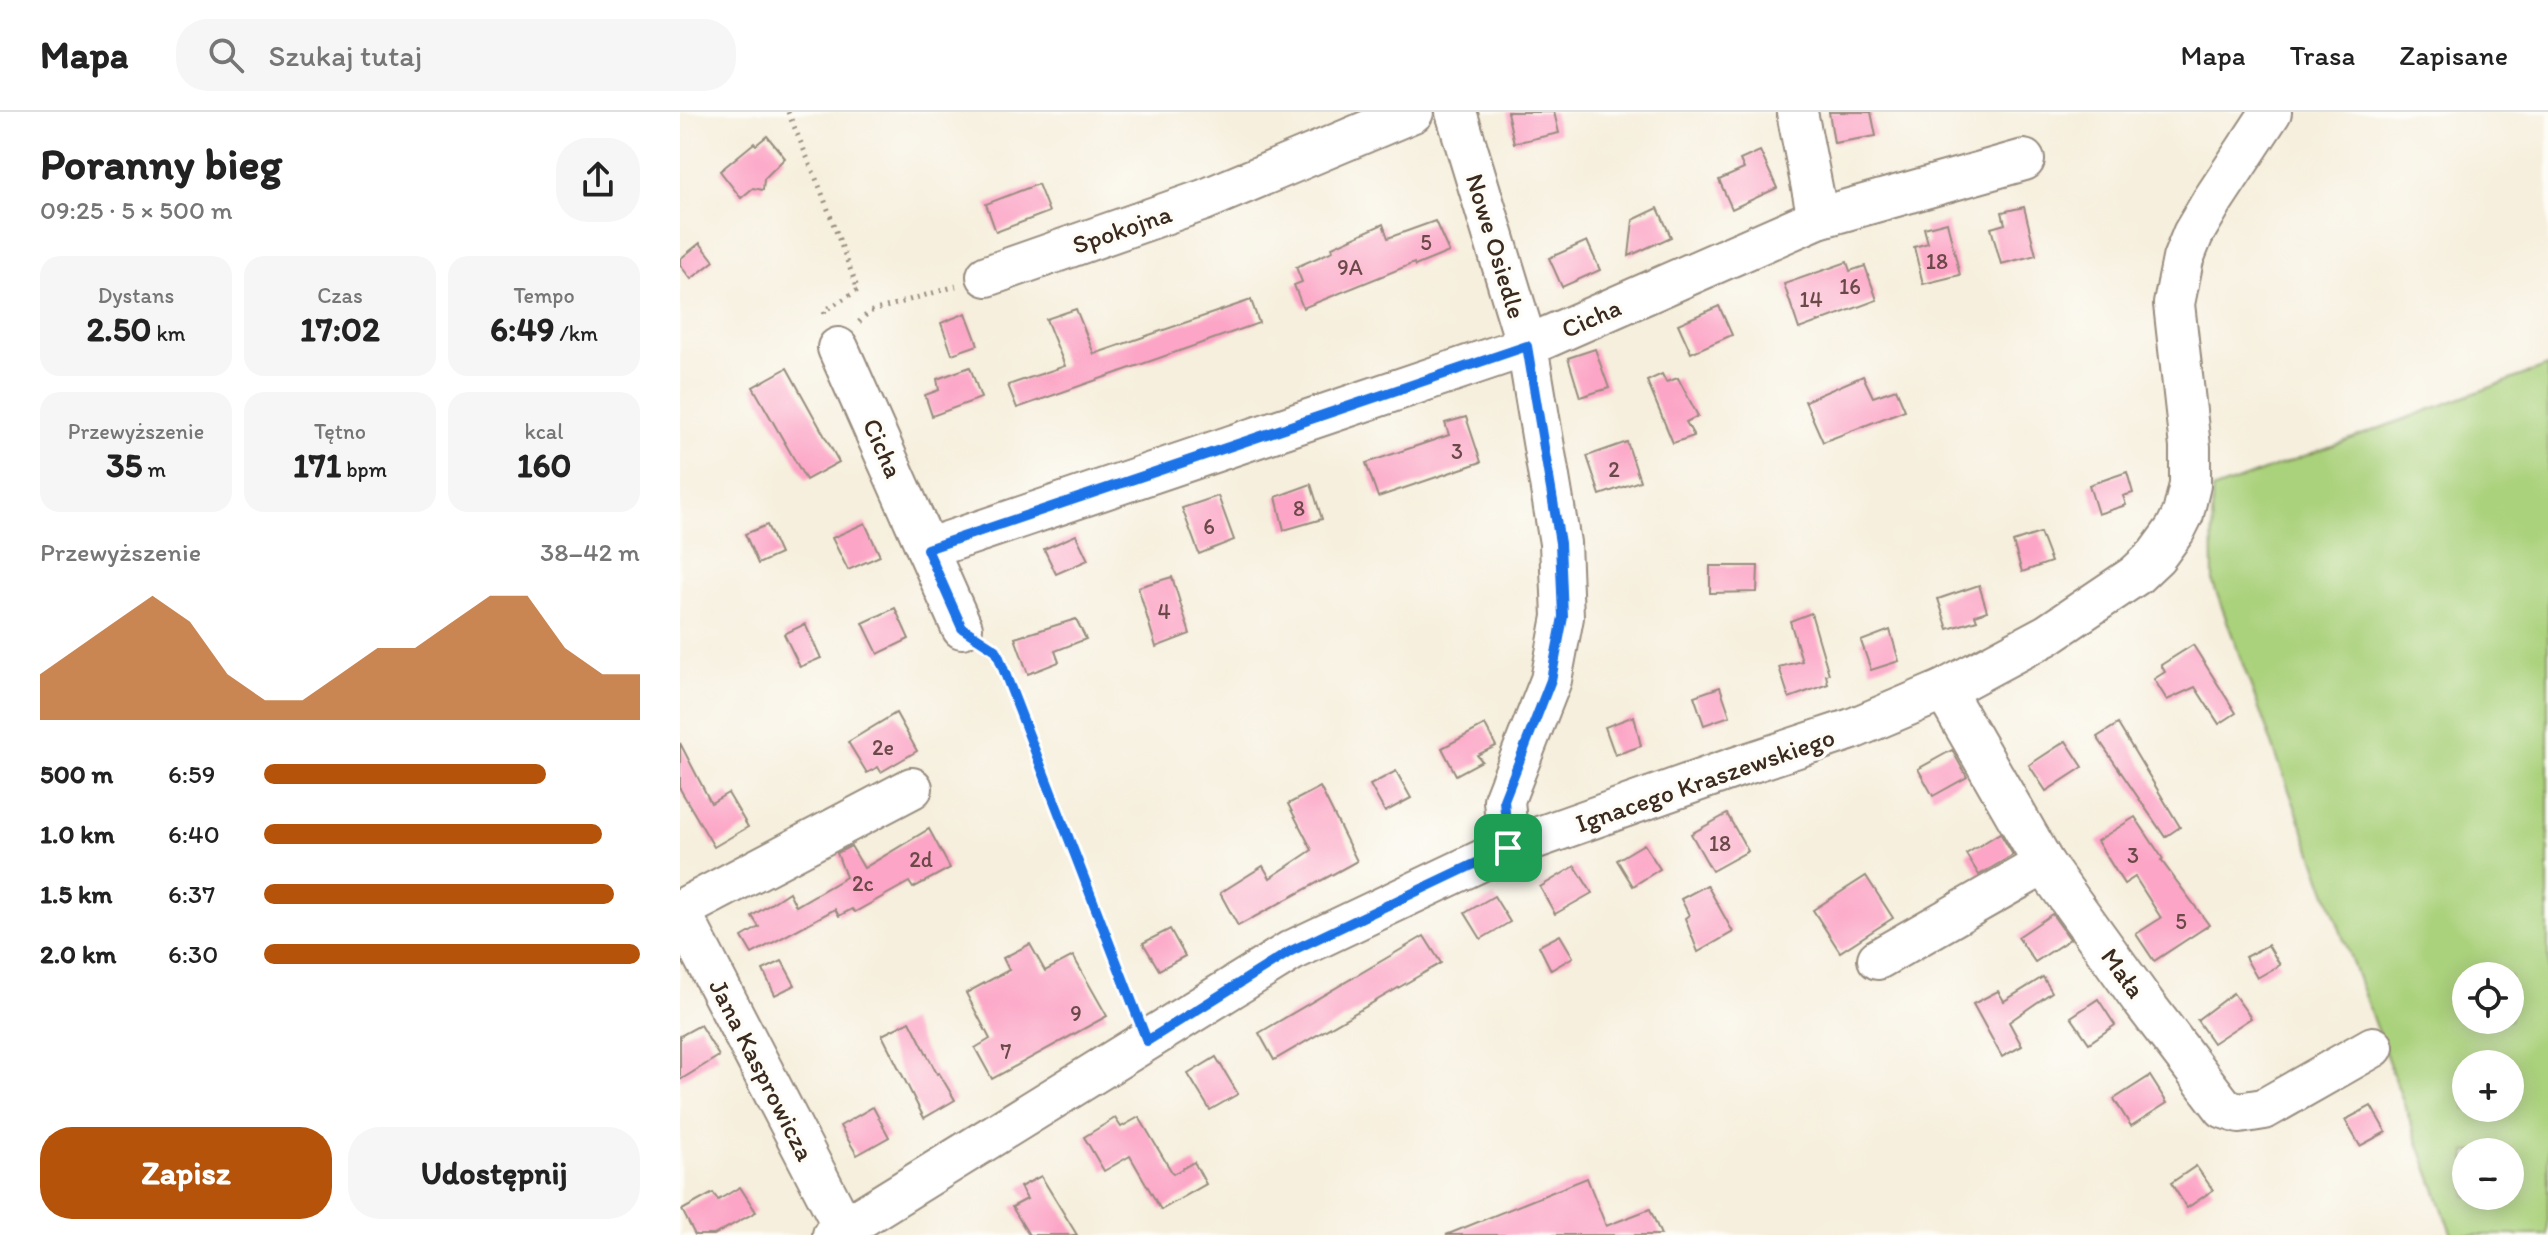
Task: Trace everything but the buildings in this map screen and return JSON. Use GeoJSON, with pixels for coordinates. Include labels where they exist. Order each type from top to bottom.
{"type":"FeatureCollection","features":[{"type":"Feature","properties":{"kind":"street","name":"Spokojna"},"geometry":{"type":"LineString","coordinates":[[987,276],[1204,200],[1413,112]]}},
{"type":"Feature","properties":{"kind":"street","name":"Nowe Osiedle"},"geometry":{"type":"LineString","coordinates":[[1456,112],[1527,346],[1560,543],[1563,617],[1551,680],[1504,800],[1508,848]]}},
{"type":"Feature","properties":{"kind":"street"},"geometry":{"type":"LineString","coordinates":[[1797,112],[1818,218]]}},
{"type":"Feature","properties":{"kind":"street","name":"Ignacego Kraszewskiego"},"geometry":{"type":"LineString","coordinates":[[839,1232],[1291,951],[1508,848],[1852,729],[1944,690],[2047,635],[2136,575],[2156,556],[2179,522],[2187,501],[2190,447],[2174,304],[2177,282],[2193,234],[2271,112]]}},
{"type":"Feature","properties":{"kind":"street","name":"Cicha"},"geometry":{"type":"LineString","coordinates":[[927,549],[1527,346],[1818,218],[2024,160]]}},
{"type":"Feature","properties":{"kind":"street","name":"Cicha"},"geometry":{"type":"LineString","coordinates":[[838,348],[962,628]]}},
{"type":"Feature","properties":{"kind":"street","name":"Mała"},"geometry":{"type":"LineString","coordinates":[[1944,690],[2044,864],[2224,1108],[2239,1113],[2264,1109],[2373,1047]]}},
{"type":"Feature","properties":{"kind":"street"},"geometry":{"type":"LineString","coordinates":[[680,911],[912,788]]}},
{"type":"Feature","properties":{"kind":"street"},"geometry":{"type":"LineString","coordinates":[[1878,959],[2044,864]]}},
{"type":"Feature","properties":{"kind":"street","name":"Jana Kasprowicza"},"geometry":{"type":"LineString","coordinates":[[680,911],[839,1232]]}},
{"type":"Feature","properties":{"kind":"path"},"geometry":{"type":"LineString","coordinates":[[788,112],[858,290],[824,311],[838,348]]}},
{"type":"Feature","properties":{"kind":"path"},"geometry":{"type":"LineString","coordinates":[[838,348],[847,333],[869,312],[987,276]]}},
{"type":"Feature","properties":{"kind":"path"},"geometry":{"type":"LineString","coordinates":[[962,628],[996,650],[1147,1041]]}},
{"type":"Feature","properties":{"kind":"green space"},"geometry":{"type":"Polygon","coordinates":[[[2548,366],[2548,1235],[2452,1235],[2213,583],[2212,490],[2548,366]]]}},
{"type":"Feature","properties":{"kind":"route"},"geometry":{"type":"LineString","coordinates":[[1527,346],[1560,543],[1563,617],[1551,680],[1504,800],[1508,848],[1291,951],[1147,1041],[996,650],[962,628],[927,549],[1527,346]]}}]}
